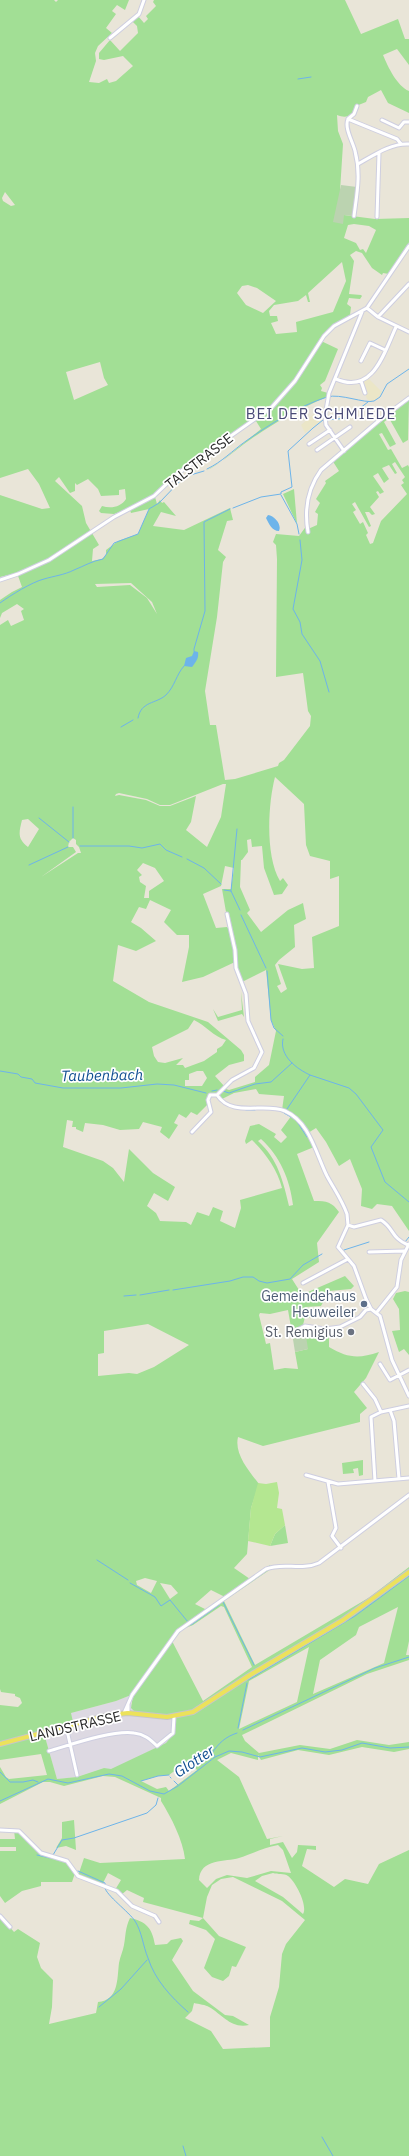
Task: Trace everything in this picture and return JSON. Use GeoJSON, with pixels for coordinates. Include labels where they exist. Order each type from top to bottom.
{"type":"FeatureCollection","features":[{"type":"Feature","properties":{"kind":"main road","name":"LANDSTRASSE"},"geometry":{"type":"LineString","coordinates":[[0,1744],[66,1726],[126,1713],[160,1717],[185,1715],[199,1708],[250,1675],[343,1620],[409,1572]]}},
{"type":"Feature","properties":{"kind":"street"},"geometry":{"type":"LineString","coordinates":[[110,38],[139,14],[144,0]]}},
{"type":"Feature","properties":{"kind":"street"},"geometry":{"type":"LineString","coordinates":[[354,216],[360,174],[347,125],[348,119],[354,114],[357,106]]}},
{"type":"Feature","properties":{"kind":"street"},"geometry":{"type":"LineString","coordinates":[[348,119],[397,140],[400,144]]}},
{"type":"Feature","properties":{"kind":"street"},"geometry":{"type":"LineString","coordinates":[[382,120],[399,128],[404,122],[409,122]]}},
{"type":"Feature","properties":{"kind":"street"},"geometry":{"type":"LineString","coordinates":[[358,164],[400,144],[409,144]]}},
{"type":"Feature","properties":{"kind":"street"},"geometry":{"type":"LineString","coordinates":[[377,217],[379,153]]}},
{"type":"Feature","properties":{"kind":"street","name":"TALSTRASSE"},"geometry":{"type":"LineString","coordinates":[[0,580],[18,574],[49,560],[114,517],[154,496],[177,474],[272,407],[295,381],[324,336],[334,326],[367,308],[409,246]]}},
{"type":"Feature","properties":{"kind":"street"},"geometry":{"type":"LineString","coordinates":[[378,317],[409,284]]}},
{"type":"Feature","properties":{"kind":"street"},"geometry":{"type":"LineString","coordinates":[[367,308],[378,317],[409,332]]}},
{"type":"Feature","properties":{"kind":"street"},"geometry":{"type":"LineString","coordinates":[[344,451],[325,421],[329,397],[362,312]]}},
{"type":"Feature","properties":{"kind":"street"},"geometry":{"type":"LineString","coordinates":[[336,379],[348,383],[361,381],[374,372],[396,327]]}},
{"type":"Feature","properties":{"kind":"street"},"geometry":{"type":"LineString","coordinates":[[361,361],[370,342],[385,350]]}},
{"type":"Feature","properties":{"kind":"street"},"geometry":{"type":"LineString","coordinates":[[361,381],[366,393]]}},
{"type":"Feature","properties":{"kind":"street"},"geometry":{"type":"LineString","coordinates":[[308,532],[306,508],[310,487],[327,464],[382,418],[409,398]]}},
{"type":"Feature","properties":{"kind":"street"},"geometry":{"type":"LineString","coordinates":[[316,450],[350,427]]}},
{"type":"Feature","properties":{"kind":"street"},"geometry":{"type":"LineString","coordinates":[[309,444],[330,430]]}},
{"type":"Feature","properties":{"kind":"street"},"geometry":{"type":"LineString","coordinates":[[318,438],[323,446]]}},
{"type":"Feature","properties":{"kind":"street"},"geometry":{"type":"LineString","coordinates":[[192,1132],[211,1112],[208,1100],[210,1095],[217,1095],[232,1080],[254,1068],[262,1052],[248,1021],[246,994],[236,968],[235,950],[227,914]]}},
{"type":"Feature","properties":{"kind":"street"},"geometry":{"type":"LineString","coordinates":[[217,1095],[223,1102],[239,1108],[271,1107],[292,1115],[308,1133],[328,1176],[344,1204],[348,1225],[338,1247],[354,1266],[371,1309],[377,1312],[381,1319],[387,1347],[409,1396]]}},
{"type":"Feature","properties":{"kind":"street"},"geometry":{"type":"LineString","coordinates":[[348,1225],[354,1227],[381,1220],[387,1224],[396,1240],[408,1244],[404,1251],[397,1287],[377,1312]]}},
{"type":"Feature","properties":{"kind":"street"},"geometry":{"type":"LineString","coordinates":[[369,1252],[404,1251]]}},
{"type":"Feature","properties":{"kind":"street"},"geometry":{"type":"LineString","coordinates":[[303,1283],[348,1259]]}},
{"type":"Feature","properties":{"kind":"street"},"geometry":{"type":"LineString","coordinates":[[290,1334],[304,1326],[325,1329],[340,1327],[360,1317],[366,1310],[371,1309]]}},
{"type":"Feature","properties":{"kind":"street"},"geometry":{"type":"LineString","coordinates":[[380,1364],[390,1380],[390,1384]]}},
{"type":"Feature","properties":{"kind":"street"},"geometry":{"type":"LineString","coordinates":[[390,1380],[409,1370]]}},
{"type":"Feature","properties":{"kind":"street"},"geometry":{"type":"LineString","coordinates":[[363,1384],[375,1399],[381,1412]]}},
{"type":"Feature","properties":{"kind":"street"},"geometry":{"type":"LineString","coordinates":[[375,1481],[371,1417],[381,1412],[409,1406]]}},
{"type":"Feature","properties":{"kind":"street"},"geometry":{"type":"LineString","coordinates":[[390,1410],[394,1421],[399,1479]]}},
{"type":"Feature","properties":{"kind":"street"},"geometry":{"type":"LineString","coordinates":[[306,1475],[338,1484],[409,1478]]}},
{"type":"Feature","properties":{"kind":"street"},"geometry":{"type":"LineString","coordinates":[[328,1482],[336,1528],[332,1536],[341,1548]]}},
{"type":"Feature","properties":{"kind":"street"},"geometry":{"type":"LineString","coordinates":[[126,1713],[128,1703],[174,1636],[182,1628],[266,1569],[276,1566],[310,1567],[341,1548],[409,1495]]}},
{"type":"Feature","properties":{"kind":"street"},"geometry":{"type":"LineString","coordinates":[[49,1751],[104,1736],[128,1732],[145,1736],[157,1746],[174,1733],[174,1717]]}},
{"type":"Feature","properties":{"kind":"street"},"geometry":{"type":"LineString","coordinates":[[66,1726],[77,1775]]}},
{"type":"Feature","properties":{"kind":"street"},"geometry":{"type":"LineString","coordinates":[[0,1830],[19,1831],[41,1853],[67,1861],[78,1876],[117,1891],[132,1906],[155,1916],[159,1922]]}},
{"type":"Feature","properties":{"kind":"street"},"geometry":{"type":"LineString","coordinates":[[0,1916],[10,1927]]}},
{"type":"Feature","properties":{"kind":"shaded area"},"geometry":{"type":"Polygon","coordinates":[[[369,379],[382,392],[377,399],[371,401],[367,399],[362,382],[369,379]]]}},
{"type":"Feature","properties":{"kind":"shaded area"},"geometry":{"type":"Polygon","coordinates":[[[323,411],[322,420],[305,433],[301,425],[315,413],[323,411]]]}},
{"type":"Feature","properties":{"kind":"shaded area"},"geometry":{"type":"Polygon","coordinates":[[[131,1695],[133,1696],[130,1704],[176,1715],[174,1735],[166,1743],[111,1770],[104,1768],[77,1777],[57,1779],[43,1730],[72,1722],[71,1713],[116,1701],[131,1695]]]}},
{"type":"Feature","properties":{"kind":"green space"},"geometry":{"type":"Polygon","coordinates":[[[0,0],[54,0],[56,2],[58,0],[129,0],[125,10],[117,5],[112,11],[116,14],[106,28],[112,33],[98,46],[95,53],[96,61],[89,82],[99,83],[107,79],[109,83],[116,81],[133,66],[123,56],[104,60],[99,59],[99,53],[110,40],[120,51],[138,33],[137,26],[132,21],[138,16],[144,23],[148,19],[146,16],[156,6],[153,2],[154,0],[345,0],[361,34],[398,19],[405,39],[409,39],[409,65],[397,49],[383,55],[397,81],[409,91],[409,113],[388,103],[381,90],[368,97],[366,102],[356,106],[349,116],[344,117],[337,115],[338,131],[343,144],[340,191],[344,215],[375,219],[409,218],[409,242],[407,247],[389,274],[383,273],[382,275],[372,268],[362,253],[356,251],[350,255],[354,261],[349,294],[362,296],[360,299],[349,298],[347,304],[351,307],[350,315],[329,328],[319,340],[338,349],[325,381],[320,385],[322,388],[321,391],[328,393],[327,397],[274,424],[222,461],[261,429],[256,421],[240,430],[211,452],[209,451],[197,458],[155,497],[157,504],[160,500],[162,503],[164,502],[176,516],[161,512],[153,526],[184,530],[230,508],[233,520],[227,521],[218,550],[226,557],[223,562],[217,617],[205,691],[210,725],[216,725],[225,780],[235,779],[278,766],[310,726],[311,716],[308,711],[303,673],[276,677],[277,559],[276,545],[273,542],[276,534],[299,536],[307,525],[308,529],[317,525],[318,514],[315,512],[320,503],[316,499],[326,483],[325,481],[339,471],[332,460],[409,400],[408,440],[403,443],[389,418],[384,422],[396,444],[390,447],[382,433],[379,434],[388,450],[391,449],[402,468],[408,465],[409,467],[409,1231],[392,1206],[377,1204],[372,1209],[361,1206],[362,1189],[350,1159],[339,1166],[326,1142],[316,1128],[308,1133],[314,1147],[297,1154],[314,1201],[329,1203],[339,1212],[317,1243],[319,1262],[292,1279],[299,1290],[308,1292],[345,1276],[354,1286],[351,1289],[329,1291],[321,1306],[305,1307],[306,1309],[314,1308],[315,1318],[305,1317],[303,1325],[329,1328],[329,1347],[342,1353],[353,1356],[365,1356],[379,1352],[366,1378],[354,1392],[367,1408],[360,1414],[360,1422],[263,1446],[238,1437],[237,1443],[240,1456],[259,1484],[251,1508],[247,1554],[234,1568],[250,1579],[270,1565],[271,1569],[224,1601],[255,1665],[370,1597],[409,1567],[409,1641],[406,1655],[409,1655],[409,1660],[367,1674],[242,1735],[245,1741],[259,1753],[300,1745],[330,1749],[357,1740],[389,1745],[409,1742],[409,1749],[394,1752],[362,1747],[329,1755],[298,1750],[261,1760],[258,1755],[258,1760],[231,1753],[217,1760],[239,1777],[267,1839],[283,1836],[270,1839],[270,1845],[283,1842],[292,1858],[297,1852],[298,1845],[316,1846],[316,1850],[307,1849],[302,1866],[334,1887],[345,1879],[368,1884],[379,1864],[409,1850],[409,2156],[0,2156],[0,1916],[14,1932],[18,1929],[40,1943],[37,1957],[41,1968],[53,1980],[52,2007],[49,2024],[96,2013],[98,2002],[110,1997],[116,1988],[126,1928],[130,1918],[145,1924],[148,1927],[155,1945],[167,1944],[171,1940],[181,1938],[183,1941],[172,1960],[193,1991],[225,2015],[233,2016],[249,2025],[243,2026],[232,2023],[208,2006],[194,2003],[192,2011],[185,2018],[211,2031],[223,2049],[270,2047],[270,2017],[279,1987],[282,1954],[286,1944],[305,1920],[282,1901],[233,1877],[221,1879],[212,1885],[207,1897],[203,1918],[143,1902],[144,1898],[127,1890],[121,1895],[115,1890],[121,1880],[108,1873],[102,1885],[78,1876],[84,1858],[100,1863],[185,1859],[179,1837],[161,1801],[161,1798],[115,1777],[103,1776],[64,1786],[50,1782],[43,1782],[0,1804],[0,1767],[9,1779],[47,1775],[41,1754],[0,1760],[0,1705],[18,1707],[22,1703],[20,1698],[15,1696],[15,1694],[1,1692],[0,1689],[0,625],[8,620],[11,626],[24,620],[21,611],[24,609],[17,604],[2,613],[0,618],[0,600],[22,587],[17,573],[0,577],[0,495],[42,509],[50,508],[39,484],[28,469],[0,478],[0,0]],[[5,192],[2,198],[3,201],[11,206],[15,205],[5,192]],[[354,224],[348,225],[344,238],[356,243],[360,250],[363,249],[366,253],[376,230],[369,226],[354,224]],[[342,262],[308,293],[310,302],[308,302],[306,295],[298,301],[274,305],[269,311],[270,316],[277,316],[278,321],[271,323],[276,334],[297,332],[296,322],[333,312],[346,281],[342,262]],[[248,285],[242,286],[237,293],[246,305],[263,313],[276,301],[257,288],[248,285]],[[100,362],[66,372],[74,400],[108,385],[104,378],[100,362]],[[395,462],[392,464],[397,473],[395,474],[389,465],[382,468],[389,479],[384,483],[378,473],[373,476],[384,492],[380,494],[378,491],[376,492],[379,497],[370,507],[375,514],[372,515],[369,512],[365,512],[371,526],[369,527],[355,502],[352,504],[356,510],[353,512],[360,524],[363,522],[368,533],[366,535],[370,544],[373,543],[381,521],[407,494],[401,485],[404,483],[402,480],[405,477],[395,462]],[[59,477],[55,481],[82,506],[86,523],[99,545],[93,549],[92,561],[102,559],[106,555],[106,550],[118,541],[138,534],[149,509],[131,513],[130,510],[121,515],[120,512],[114,514],[101,513],[99,511],[102,506],[116,507],[124,502],[126,499],[125,489],[119,490],[119,495],[101,496],[98,489],[88,479],[77,485],[75,483],[75,491],[70,493],[59,477]],[[131,583],[95,584],[97,587],[130,585],[147,598],[157,614],[152,602],[131,583]],[[275,777],[271,801],[269,830],[275,870],[280,881],[283,878],[288,885],[282,894],[274,895],[264,868],[262,846],[252,847],[251,839],[247,840],[248,852],[241,860],[240,887],[250,910],[247,913],[261,932],[288,910],[303,903],[306,919],[294,925],[295,947],[275,965],[281,984],[277,986],[281,993],[287,989],[278,964],[302,969],[314,968],[312,937],[339,926],[339,876],[330,879],[330,861],[310,856],[306,845],[304,804],[275,777]],[[226,784],[170,805],[160,805],[147,799],[119,793],[115,796],[119,795],[146,800],[160,806],[170,806],[196,796],[191,822],[186,830],[207,847],[221,817],[226,784]],[[28,819],[22,820],[20,838],[28,847],[39,829],[28,819]],[[73,838],[69,842],[68,847],[73,847],[76,852],[41,877],[78,853],[81,853],[76,844],[76,840],[73,838]],[[143,863],[137,870],[142,875],[139,877],[140,882],[146,886],[144,898],[149,898],[149,891],[164,881],[155,868],[143,863]],[[225,866],[221,886],[203,894],[216,928],[227,927],[229,929],[222,889],[231,889],[234,868],[225,866]],[[150,900],[146,909],[139,907],[131,922],[141,928],[156,941],[136,951],[118,945],[113,981],[149,1002],[208,1022],[241,1050],[244,1055],[244,1061],[229,1065],[215,1076],[224,1086],[223,1088],[229,1090],[255,1082],[255,1077],[269,1065],[276,1031],[271,1020],[266,970],[242,982],[235,962],[203,977],[182,982],[189,947],[189,935],[177,935],[164,922],[171,910],[150,900]],[[194,1020],[188,1029],[152,1047],[154,1056],[158,1062],[165,1063],[183,1058],[176,1065],[183,1065],[185,1068],[204,1061],[217,1052],[217,1049],[222,1046],[226,1040],[217,1036],[194,1020]],[[197,1071],[189,1074],[189,1080],[185,1080],[185,1086],[202,1086],[207,1078],[203,1071],[197,1071]],[[256,1089],[234,1093],[220,1100],[217,1095],[210,1095],[209,1103],[197,1115],[191,1112],[186,1118],[179,1114],[174,1123],[178,1125],[169,1139],[160,1132],[162,1127],[143,1122],[139,1129],[120,1130],[103,1125],[85,1123],[83,1132],[76,1129],[76,1127],[72,1127],[73,1121],[67,1120],[63,1147],[103,1161],[113,1168],[124,1182],[129,1149],[153,1173],[175,1187],[168,1201],[154,1193],[147,1206],[156,1213],[160,1221],[186,1222],[191,1225],[197,1212],[209,1216],[213,1207],[223,1211],[220,1221],[235,1228],[241,1208],[240,1200],[282,1188],[274,1168],[262,1151],[252,1140],[246,1144],[245,1141],[250,1126],[259,1124],[276,1134],[274,1137],[281,1143],[287,1137],[281,1130],[292,1115],[282,1110],[284,1096],[259,1094],[256,1089]],[[261,1139],[258,1141],[265,1148],[275,1163],[282,1179],[289,1206],[293,1205],[287,1178],[279,1161],[261,1139]],[[288,1310],[270,1314],[260,1313],[259,1315],[266,1344],[270,1343],[274,1370],[285,1368],[298,1369],[295,1352],[308,1349],[292,1333],[288,1310]],[[148,1324],[104,1331],[104,1353],[98,1354],[98,1376],[129,1373],[137,1374],[154,1367],[189,1345],[148,1324]],[[145,1578],[136,1581],[137,1585],[151,1593],[157,1581],[145,1578]],[[160,1583],[170,1599],[178,1593],[171,1585],[160,1583]],[[211,1590],[195,1604],[207,1610],[225,1597],[211,1590]],[[221,1606],[193,1625],[183,1629],[172,1641],[203,1701],[252,1667],[224,1607],[221,1606]],[[398,1607],[359,1627],[356,1635],[320,1660],[313,1694],[384,1663],[398,1607]],[[309,1647],[249,1681],[239,1729],[297,1702],[309,1647]],[[131,1695],[116,1701],[71,1713],[73,1722],[43,1730],[57,1779],[77,1777],[104,1768],[111,1769],[166,1743],[175,1732],[176,1715],[135,1712],[131,1708],[133,1696],[131,1695]],[[189,1760],[169,1775],[158,1776],[141,1781],[157,1789],[166,1787],[169,1791],[197,1770],[189,1760]],[[278,1845],[239,1858],[209,1864],[200,1873],[199,1880],[207,1888],[216,1879],[227,1875],[247,1878],[271,1871],[291,1873],[283,1850],[278,1845]],[[273,1873],[262,1876],[255,1881],[283,1897],[303,1914],[303,1900],[294,1883],[288,1876],[273,1873]]]}},
{"type":"Feature","properties":{"kind":"green space"},"geometry":{"type":"Polygon","coordinates":[[[341,185],[357,187],[352,216],[344,215],[343,224],[333,222],[341,185]]]}},
{"type":"Feature","properties":{"kind":"green space"},"geometry":{"type":"Polygon","coordinates":[[[294,489],[297,524],[283,494],[294,489]]]}},
{"type":"Feature","properties":{"kind":"green space"},"geometry":{"type":"Polygon","coordinates":[[[241,992],[244,1017],[242,1014],[218,1021],[213,1009],[218,1017],[242,1010],[241,992]]]}},
{"type":"Feature","properties":{"kind":"green space"},"geometry":{"type":"Polygon","coordinates":[[[405,1291],[409,1292],[409,1355],[404,1349],[399,1352],[392,1331],[400,1330],[399,1309],[393,1299],[396,1293],[405,1291]]]}},
{"type":"Feature","properties":{"kind":"green space"},"geometry":{"type":"Polygon","coordinates":[[[298,1330],[305,1330],[308,1349],[295,1352],[292,1333],[298,1330]]]}},
{"type":"Feature","properties":{"kind":"green space"},"geometry":{"type":"Polygon","coordinates":[[[363,1460],[363,1475],[359,1476],[358,1468],[353,1469],[354,1473],[343,1474],[342,1463],[363,1460]]]}},
{"type":"Feature","properties":{"kind":"green space"},"geometry":{"type":"Polygon","coordinates":[[[277,1482],[279,1493],[277,1508],[282,1509],[285,1525],[275,1534],[270,1546],[248,1541],[251,1508],[258,1483],[266,1484],[277,1482]]]}},
{"type":"Feature","properties":{"kind":"green space"},"geometry":{"type":"Polygon","coordinates":[[[285,1525],[288,1543],[270,1546],[275,1534],[285,1525]]]}},
{"type":"Feature","properties":{"kind":"green space"},"geometry":{"type":"Polygon","coordinates":[[[74,1820],[76,1850],[66,1846],[56,1848],[62,1838],[62,1822],[74,1820]]]}},
{"type":"Feature","properties":{"kind":"green space"},"geometry":{"type":"Polygon","coordinates":[[[14,1830],[19,1831],[38,1851],[67,1861],[75,1873],[72,1882],[41,1882],[41,1886],[22,1891],[5,1903],[0,1896],[0,1851],[16,1851],[16,1847],[0,1847],[0,1839],[15,1839],[14,1830]]]}},
{"type":"Feature","properties":{"kind":"green space"},"geometry":{"type":"Polygon","coordinates":[[[203,1918],[219,1936],[246,1947],[236,1967],[232,1966],[229,1976],[223,1981],[212,1977],[204,1968],[215,1939],[206,1930],[189,1924],[190,1920],[199,1921],[203,1918]]]}},
{"type":"Feature","properties":{"kind":"water"},"geometry":{"type":"Polygon","coordinates":[[[268,515],[277,521],[280,526],[279,531],[274,530],[270,525],[266,518],[268,515]]]}},
{"type":"Feature","properties":{"kind":"water"},"geometry":{"type":"Polygon","coordinates":[[[194,651],[198,652],[198,658],[195,663],[192,667],[184,666],[186,658],[192,656],[194,651]]]}},
{"type":"Feature","properties":{"kind":"waterway"},"geometry":{"type":"LineString","coordinates":[[298,79],[311,77]]}},
{"type":"Feature","properties":{"kind":"waterway"},"geometry":{"type":"LineString","coordinates":[[207,469],[265,428],[295,410],[332,396],[370,402],[374,401],[380,397],[387,384],[409,369]]}},
{"type":"Feature","properties":{"kind":"waterway"},"geometry":{"type":"LineString","coordinates":[[327,420],[347,418],[368,402]]}},
{"type":"Feature","properties":{"kind":"waterway"},"geometry":{"type":"LineString","coordinates":[[233,508],[261,497],[281,494],[281,492],[292,487],[288,451],[323,420]]}},
{"type":"Feature","properties":{"kind":"waterway"},"geometry":{"type":"LineString","coordinates":[[0,603],[34,583],[103,559],[114,543],[138,534],[149,509],[159,503],[184,477],[204,471]]}},
{"type":"Feature","properties":{"kind":"waterway"},"geometry":{"type":"LineString","coordinates":[[281,495],[297,524],[299,534]]}},
{"type":"Feature","properties":{"kind":"waterway"},"geometry":{"type":"LineString","coordinates":[[194,651],[205,611],[204,522],[230,509]]}},
{"type":"Feature","properties":{"kind":"waterway"},"geometry":{"type":"LineString","coordinates":[[300,540],[302,560],[293,609],[300,622],[302,634],[320,661],[329,692]]}},
{"type":"Feature","properties":{"kind":"waterway"},"geometry":{"type":"LineString","coordinates":[[138,718],[142,708],[166,695],[184,666]]}},
{"type":"Feature","properties":{"kind":"waterway"},"geometry":{"type":"LineString","coordinates":[[121,727],[133,720]]}},
{"type":"Feature","properties":{"kind":"waterway"},"geometry":{"type":"LineString","coordinates":[[73,807],[73,838]]}},
{"type":"Feature","properties":{"kind":"waterway"},"geometry":{"type":"LineString","coordinates":[[39,818],[69,842]]}},
{"type":"Feature","properties":{"kind":"waterway"},"geometry":{"type":"LineString","coordinates":[[231,891],[237,829]]}},
{"type":"Feature","properties":{"kind":"waterway"},"geometry":{"type":"LineString","coordinates":[[80,846],[129,846],[142,848],[160,844],[166,850],[182,857]]}},
{"type":"Feature","properties":{"kind":"waterway"},"geometry":{"type":"LineString","coordinates":[[29,865],[68,847]]}},
{"type":"Feature","properties":{"kind":"waterway"},"geometry":{"type":"LineString","coordinates":[[187,859],[204,868],[221,884]]}},
{"type":"Feature","properties":{"kind":"waterway"},"geometry":{"type":"LineString","coordinates":[[224,890],[231,891],[240,910]]}},
{"type":"Feature","properties":{"kind":"waterway"},"geometry":{"type":"LineString","coordinates":[[241,915],[266,968]]}},
{"type":"Feature","properties":{"kind":"waterway"},"geometry":{"type":"LineString","coordinates":[[267,971],[271,1020],[274,1028],[283,1036]]}},
{"type":"Feature","properties":{"kind":"waterway"},"geometry":{"type":"LineString","coordinates":[[283,1039],[282,1045],[286,1056],[300,1069],[310,1075]]}},
{"type":"Feature","properties":{"kind":"waterway"},"geometry":{"type":"LineString","coordinates":[[223,1091],[229,1093],[255,1084],[271,1082],[292,1063]]}},
{"type":"Feature","properties":{"kind":"waterway","name":"Taubenbach"},"geometry":{"type":"LineString","coordinates":[[0,1071],[18,1074],[21,1077],[32,1079],[35,1083],[63,1088],[121,1088],[157,1084],[174,1085],[206,1093]]}},
{"type":"Feature","properties":{"kind":"waterway","name":"Taubenbach"},"geometry":{"type":"LineString","coordinates":[[287,1109],[310,1075],[349,1088],[356,1094],[383,1130],[371,1147],[385,1182],[409,1202]]}},
{"type":"Feature","properties":{"kind":"waterway"},"geometry":{"type":"LineString","coordinates":[[212,1091],[217,1090]]}},
{"type":"Feature","properties":{"kind":"waterway","name":"Taubenbach"},"geometry":{"type":"LineString","coordinates":[[246,1110],[255,1110]]}},
{"type":"Feature","properties":{"kind":"waterway","name":"Taubenbach"},"geometry":{"type":"LineString","coordinates":[[280,1111],[285,1113]]}},
{"type":"Feature","properties":{"kind":"waterway"},"geometry":{"type":"LineString","coordinates":[[284,1113],[296,1120],[307,1137]]}},
{"type":"Feature","properties":{"kind":"waterway"},"geometry":{"type":"LineString","coordinates":[[402,1241],[405,1242],[409,1237]]}},
{"type":"Feature","properties":{"kind":"waterway"},"geometry":{"type":"LineString","coordinates":[[344,1250],[369,1242]]}},
{"type":"Feature","properties":{"kind":"waterway"},"geometry":{"type":"LineString","coordinates":[[173,1290],[230,1281],[243,1277],[253,1277],[259,1281],[267,1283],[290,1279],[303,1265],[322,1254]]}},
{"type":"Feature","properties":{"kind":"waterway"},"geometry":{"type":"LineString","coordinates":[[140,1295],[169,1290]]}},
{"type":"Feature","properties":{"kind":"waterway"},"geometry":{"type":"LineString","coordinates":[[124,1296],[136,1295]]}},
{"type":"Feature","properties":{"kind":"waterway"},"geometry":{"type":"LineString","coordinates":[[97,1560],[128,1580]]}},
{"type":"Feature","properties":{"kind":"waterway"},"geometry":{"type":"LineString","coordinates":[[248,1680],[355,1616],[409,1576]]}},
{"type":"Feature","properties":{"kind":"waterway"},"geometry":{"type":"LineString","coordinates":[[130,1583],[155,1597],[161,1606],[170,1600],[188,1622]]}},
{"type":"Feature","properties":{"kind":"waterway"},"geometry":{"type":"LineString","coordinates":[[223,1602],[254,1665]]}},
{"type":"Feature","properties":{"kind":"waterway"},"geometry":{"type":"LineString","coordinates":[[191,1625],[219,1605]]}},
{"type":"Feature","properties":{"kind":"waterway"},"geometry":{"type":"LineString","coordinates":[[243,1730],[375,1668],[409,1657]]}},
{"type":"Feature","properties":{"kind":"waterway"},"geometry":{"type":"LineString","coordinates":[[238,1728],[247,1683]]}},
{"type":"Feature","properties":{"kind":"waterway"},"geometry":{"type":"LineString","coordinates":[[215,1756],[212,1753],[220,1743],[229,1736],[237,1733]]}},
{"type":"Feature","properties":{"kind":"waterway","name":"Glotter"},"geometry":{"type":"LineString","coordinates":[[0,1801],[48,1779],[68,1783],[109,1774],[122,1776],[150,1791],[164,1794],[178,1786],[215,1757],[229,1751],[242,1752],[260,1757],[302,1748],[325,1752],[342,1750],[362,1743],[390,1748],[409,1747]]}},
{"type":"Feature","properties":{"kind":"waterway"},"geometry":{"type":"LineString","coordinates":[[0,1772],[10,1782],[33,1780],[38,1782]]}},
{"type":"Feature","properties":{"kind":"waterway"},"geometry":{"type":"LineString","coordinates":[[141,1781],[158,1776],[169,1775]]}},
{"type":"Feature","properties":{"kind":"waterway","name":"Glotter"},"geometry":{"type":"LineString","coordinates":[[174,1781],[178,1785]]}},
{"type":"Feature","properties":{"kind":"waterway"},"geometry":{"type":"LineString","coordinates":[[53,1855],[62,1840],[74,1838],[147,1813],[156,1805],[158,1798]]}},
{"type":"Feature","properties":{"kind":"waterway"},"geometry":{"type":"LineString","coordinates":[[37,1855],[50,1858]]}},
{"type":"Feature","properties":{"kind":"waterway"},"geometry":{"type":"LineString","coordinates":[[78,1871],[105,1883],[105,1885]]}},
{"type":"Feature","properties":{"kind":"waterway"},"geometry":{"type":"LineString","coordinates":[[105,1888],[109,1895],[135,1921],[151,1966],[159,1981],[188,2012]]}},
{"type":"Feature","properties":{"kind":"waterway"},"geometry":{"type":"LineString","coordinates":[[99,2007],[121,1989],[147,1960]]}},
{"type":"Feature","properties":{"kind":"waterway"},"geometry":{"type":"LineString","coordinates":[[322,2137],[333,2156]]}},
{"type":"Feature","properties":{"kind":"waterway"},"geometry":{"type":"LineString","coordinates":[[183,2146],[186,2156]]}},
{"type":"Feature","properties":{"kind":"place","name":"Gemeindehaus Heuweiler"},"geometry":{"type":"Point","coordinates":[364,1304]}},
{"type":"Feature","properties":{"kind":"place","name":"St. Remigius"},"geometry":{"type":"Point","coordinates":[351,1332]}},
{"type":"Feature","properties":{"kind":"district","name":"BEI DER SCHMIEDE"},"geometry":{"type":"Point","coordinates":[321,413]}}]}
